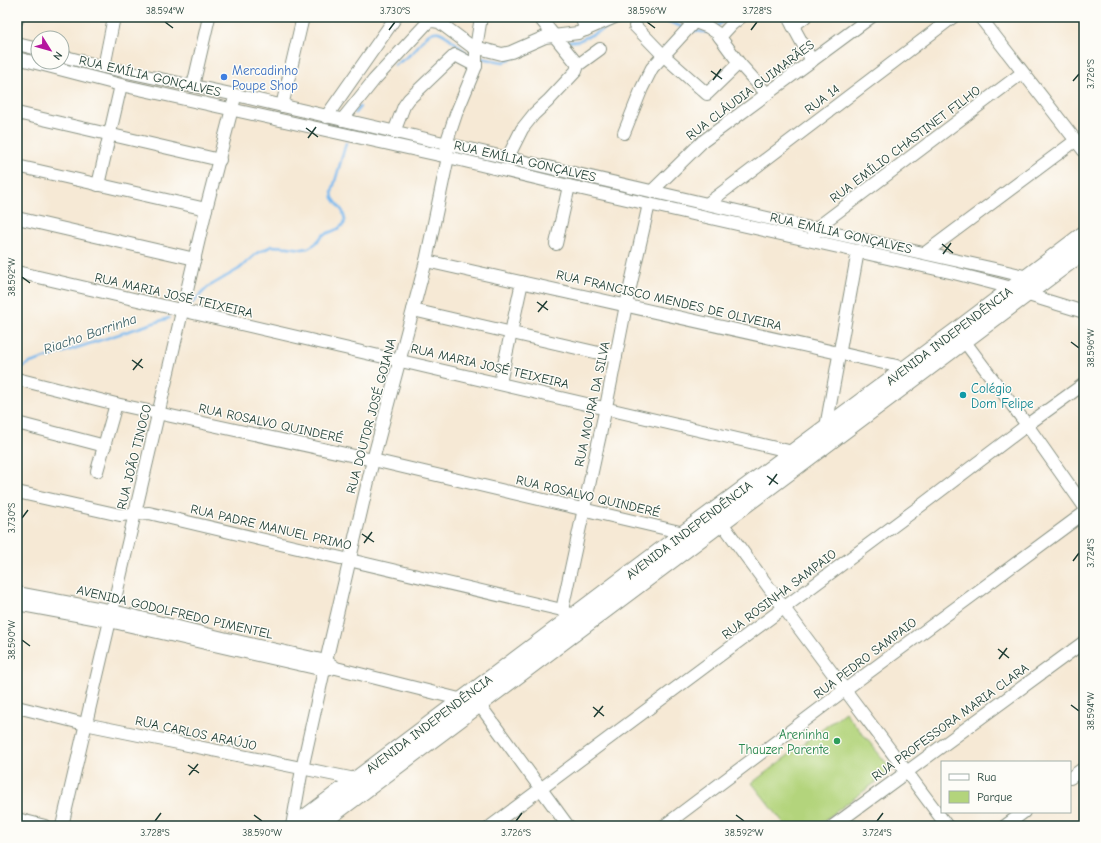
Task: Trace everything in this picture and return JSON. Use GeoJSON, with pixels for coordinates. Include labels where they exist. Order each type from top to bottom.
{"type":"FeatureCollection","features":[{"type":"Feature","properties":{"kind":"main road","name":"AVENIDA INDEPENDÊNCIA"},"geometry":{"type":"LineString","coordinates":[[293,826],[360,785],[479,704],[573,617],[722,523],[1026,286],[1084,234]]}},
{"type":"Feature","properties":{"kind":"main road","name":"AVENIDA INDEPENDÊNCIA"},"geometry":{"type":"LineString","coordinates":[[1026,286],[1084,251]]}},
{"type":"Feature","properties":{"kind":"main road","name":"AVENIDA INDEPENDÊNCIA"},"geometry":{"type":"LineString","coordinates":[[317,826],[360,785],[463,699],[906,368],[960,336]]}},
{"type":"Feature","properties":{"kind":"street"},"geometry":{"type":"LineString","coordinates":[[104,67],[114,17]]}},
{"type":"Feature","properties":{"kind":"street"},"geometry":{"type":"LineString","coordinates":[[193,86],[209,17]]}},
{"type":"Feature","properties":{"kind":"street"},"geometry":{"type":"LineString","coordinates":[[282,106],[303,17]]}},
{"type":"Feature","properties":{"kind":"street"},"geometry":{"type":"LineString","coordinates":[[326,117],[396,17]]}},
{"type":"Feature","properties":{"kind":"street","name":"RUA DOUTOR JOSÉ GOIANA"},"geometry":{"type":"LineString","coordinates":[[293,826],[302,769],[373,460],[426,261],[448,157],[446,144],[456,114],[476,66],[476,48],[481,17]]}},
{"type":"Feature","properties":{"kind":"street"},"geometry":{"type":"LineString","coordinates":[[538,17],[578,65]]}},
{"type":"Feature","properties":{"kind":"street"},"geometry":{"type":"LineString","coordinates":[[581,17],[586,30]]}},
{"type":"Feature","properties":{"kind":"street"},"geometry":{"type":"LineString","coordinates":[[342,120],[374,80],[428,22],[439,22],[471,46],[502,54],[511,52],[545,37],[578,33],[615,17]]}},
{"type":"Feature","properties":{"kind":"street"},"geometry":{"type":"LineString","coordinates":[[682,17],[695,21],[715,32],[739,63],[767,94]]}},
{"type":"Feature","properties":{"kind":"street"},"geometry":{"type":"LineString","coordinates":[[715,32],[732,24],[741,17]]}},
{"type":"Feature","properties":{"kind":"street"},"geometry":{"type":"LineString","coordinates":[[805,17],[791,22],[812,61]]}},
{"type":"Feature","properties":{"kind":"street","name":"RUA CLÁUDIA GUIMARÃES"},"geometry":{"type":"LineString","coordinates":[[652,191],[702,142],[872,17]]}},
{"type":"Feature","properties":{"kind":"street","name":"RUA 14"},"geometry":{"type":"LineString","coordinates":[[707,204],[953,17]]}},
{"type":"Feature","properties":{"kind":"street"},"geometry":{"type":"LineString","coordinates":[[980,17],[1084,152]]}},
{"type":"Feature","properties":{"kind":"street"},"geometry":{"type":"LineString","coordinates":[[624,133],[642,88],[652,68],[684,35],[695,21]]}},
{"type":"Feature","properties":{"kind":"street"},"geometry":{"type":"LineString","coordinates":[[635,26],[663,55],[707,94],[739,63]]}},
{"type":"Feature","properties":{"kind":"street"},"geometry":{"type":"LineString","coordinates":[[17,44],[30,47]]}},
{"type":"Feature","properties":{"kind":"street"},"geometry":{"type":"LineString","coordinates":[[507,159],[522,129],[534,114],[548,102],[576,71],[578,65],[600,50]]}},
{"type":"Feature","properties":{"kind":"street"},"geometry":{"type":"LineString","coordinates":[[394,132],[404,106],[409,99],[455,55],[476,66]]}},
{"type":"Feature","properties":{"kind":"street","name":"RUA EMÍLIA GONÇALVES"},"geometry":{"type":"LineString","coordinates":[[17,58],[121,85],[448,157],[649,204],[814,235],[925,253],[1026,286]]}},
{"type":"Feature","properties":{"kind":"street","name":"RUA EMÍLIA GONÇALVES"},"geometry":{"type":"LineString","coordinates":[[70,58],[707,204],[814,235],[858,251],[954,273],[1026,286]]}},
{"type":"Feature","properties":{"kind":"street","name":"RUA EMÍLIO CHASTINET FILHO"},"geometry":{"type":"LineString","coordinates":[[814,235],[1022,73]]}},
{"type":"Feature","properties":{"kind":"street"},"geometry":{"type":"LineString","coordinates":[[136,88],[139,75]]}},
{"type":"Feature","properties":{"kind":"street"},"geometry":{"type":"LineString","coordinates":[[98,185],[121,85]]}},
{"type":"Feature","properties":{"kind":"street","name":"RUA JOÃO TINOCO"},"geometry":{"type":"LineString","coordinates":[[62,826],[206,209],[236,95]]}},
{"type":"Feature","properties":{"kind":"street"},"geometry":{"type":"LineString","coordinates":[[17,113],[220,160]]}},
{"type":"Feature","properties":{"kind":"street"},"geometry":{"type":"LineString","coordinates":[[925,253],[1075,141]]}},
{"type":"Feature","properties":{"kind":"street"},"geometry":{"type":"LineString","coordinates":[[17,166],[206,209]]}},
{"type":"Feature","properties":{"kind":"street"},"geometry":{"type":"LineString","coordinates":[[592,191],[596,178]]}},
{"type":"Feature","properties":{"kind":"street"},"geometry":{"type":"LineString","coordinates":[[556,244],[569,186]]}},
{"type":"Feature","properties":{"kind":"street","name":"RUA MOURA DA SILVA"},"geometry":{"type":"LineString","coordinates":[[573,617],[584,509],[626,305],[649,204]]}},
{"type":"Feature","properties":{"kind":"street"},"geometry":{"type":"LineString","coordinates":[[17,218],[195,258]]}},
{"type":"Feature","properties":{"kind":"street"},"geometry":{"type":"LineString","coordinates":[[826,427],[858,251]]}},
{"type":"Feature","properties":{"kind":"street","name":"RUA FRANCISCO MENDES DE OLIVEIRA"},"geometry":{"type":"LineString","coordinates":[[426,261],[906,368]]}},
{"type":"Feature","properties":{"kind":"street","name":"RUA MARIA JOSÉ TEIXEIRA"},"geometry":{"type":"LineString","coordinates":[[17,272],[182,312],[606,407],[793,452]]}},
{"type":"Feature","properties":{"kind":"street"},"geometry":{"type":"LineString","coordinates":[[500,383],[522,282]]}},
{"type":"Feature","properties":{"kind":"street"},"geometry":{"type":"LineString","coordinates":[[1026,286],[1051,302],[1084,312]]}},
{"type":"Feature","properties":{"kind":"street"},"geometry":{"type":"LineString","coordinates":[[413,310],[616,357]]}},
{"type":"Feature","properties":{"kind":"street"},"geometry":{"type":"LineString","coordinates":[[960,336],[1027,425],[1084,506]]}},
{"type":"Feature","properties":{"kind":"street","name":"RUA ROSALVO QUINDERÉ"},"geometry":{"type":"LineString","coordinates":[[17,379],[116,404],[373,460],[684,533]]}},
{"type":"Feature","properties":{"kind":"street","name":"RUA ROSINHA SAMPAIO"},"geometry":{"type":"LineString","coordinates":[[491,826],[1084,384]]}},
{"type":"Feature","properties":{"kind":"street"},"geometry":{"type":"LineString","coordinates":[[97,472],[116,404]]}},
{"type":"Feature","properties":{"kind":"street"},"geometry":{"type":"LineString","coordinates":[[17,423],[105,446]]}},
{"type":"Feature","properties":{"kind":"street","name":"RUA PADRE MANUEL PRIMO"},"geometry":{"type":"LineString","coordinates":[[18,497],[127,516],[149,513],[350,560],[573,617]]}},
{"type":"Feature","properties":{"kind":"street","name":"RUA PEDRO SAMPAIO"},"geometry":{"type":"LineString","coordinates":[[664,826],[1084,513]]}},
{"type":"Feature","properties":{"kind":"street"},"geometry":{"type":"LineString","coordinates":[[722,523],[783,608],[846,689],[947,826]]}},
{"type":"Feature","properties":{"kind":"street","name":"AVENIDA GODOLFREDO PIMENTEL"},"geometry":{"type":"LineString","coordinates":[[17,593],[325,665]]}},
{"type":"Feature","properties":{"kind":"street","name":"AVENIDA GODOLFREDO PIMENTEL"},"geometry":{"type":"LineString","coordinates":[[17,604],[111,616]]}},
{"type":"Feature","properties":{"kind":"street","name":"RUA PROFESSORA MARIA CLARA"},"geometry":{"type":"LineString","coordinates":[[833,826],[1084,642]]}},
{"type":"Feature","properties":{"kind":"street"},"geometry":{"type":"LineString","coordinates":[[325,665],[479,704],[568,826]]}},
{"type":"Feature","properties":{"kind":"street","name":"RUA CARLOS ARAÚJO"},"geometry":{"type":"LineString","coordinates":[[17,707],[85,724],[302,769],[360,785]]}},
{"type":"Feature","properties":{"kind":"street"},"geometry":{"type":"LineString","coordinates":[[1071,777],[1084,768]]}},
{"type":"Feature","properties":{"kind":"street"},"geometry":{"type":"LineString","coordinates":[[1005,826],[1023,813]]}},
{"type":"Feature","properties":{"kind":"street"},"geometry":{"type":"LineString","coordinates":[[17,819],[45,826]]}},
{"type":"Feature","properties":{"kind":"green space","name":"Areninha Thauzer Parente"},"geometry":{"type":"Polygon","coordinates":[[[845,712],[892,770],[817,826],[786,826],[752,783],[845,712]]]}},
{"type":"Feature","properties":{"kind":"waterway","name":"Riacho Barrinha"},"geometry":{"type":"LineString","coordinates":[[716,27],[729,17]]}},
{"type":"Feature","properties":{"kind":"waterway","name":"Riacho Barrinha"},"geometry":{"type":"LineString","coordinates":[[563,42],[578,41],[611,26],[644,19],[664,20],[685,28]]}},
{"type":"Feature","properties":{"kind":"waterway","name":"Riacho Barrinha"},"geometry":{"type":"LineString","coordinates":[[692,30],[708,32]]}},
{"type":"Feature","properties":{"kind":"waterway","name":"Riacho Barrinha"},"geometry":{"type":"LineString","coordinates":[[395,65],[411,54],[428,35],[435,32],[439,32],[447,36],[469,55],[473,56]]}},
{"type":"Feature","properties":{"kind":"waterway","name":"Riacho Barrinha"},"geometry":{"type":"LineString","coordinates":[[480,58],[504,62],[519,55]]}},
{"type":"Feature","properties":{"kind":"waterway","name":"Riacho Barrinha"},"geometry":{"type":"LineString","coordinates":[[355,113],[360,107]]}},
{"type":"Feature","properties":{"kind":"waterway","name":"Riacho Barrinha"},"geometry":{"type":"LineString","coordinates":[[192,303],[208,287],[239,269],[257,253],[272,246],[302,249],[308,248],[315,244],[323,235],[338,229],[344,224],[345,220],[343,212],[333,198],[332,192],[346,143]]}},
{"type":"Feature","properties":{"kind":"waterway","name":"Riacho Barrinha"},"geometry":{"type":"LineString","coordinates":[[17,370],[30,363],[169,318]]}},
{"type":"Feature","properties":{"kind":"place","name":"Mercadinho Poupe Shop"},"geometry":{"type":"Point","coordinates":[224,77]}},
{"type":"Feature","properties":{"kind":"place","name":"Colégio Dom Felipe"},"geometry":{"type":"Point","coordinates":[963,395]}},
{"type":"Feature","properties":{"kind":"place","name":"Areninha Thauzer Parente"},"geometry":{"type":"Point","coordinates":[837,741]}}]}
